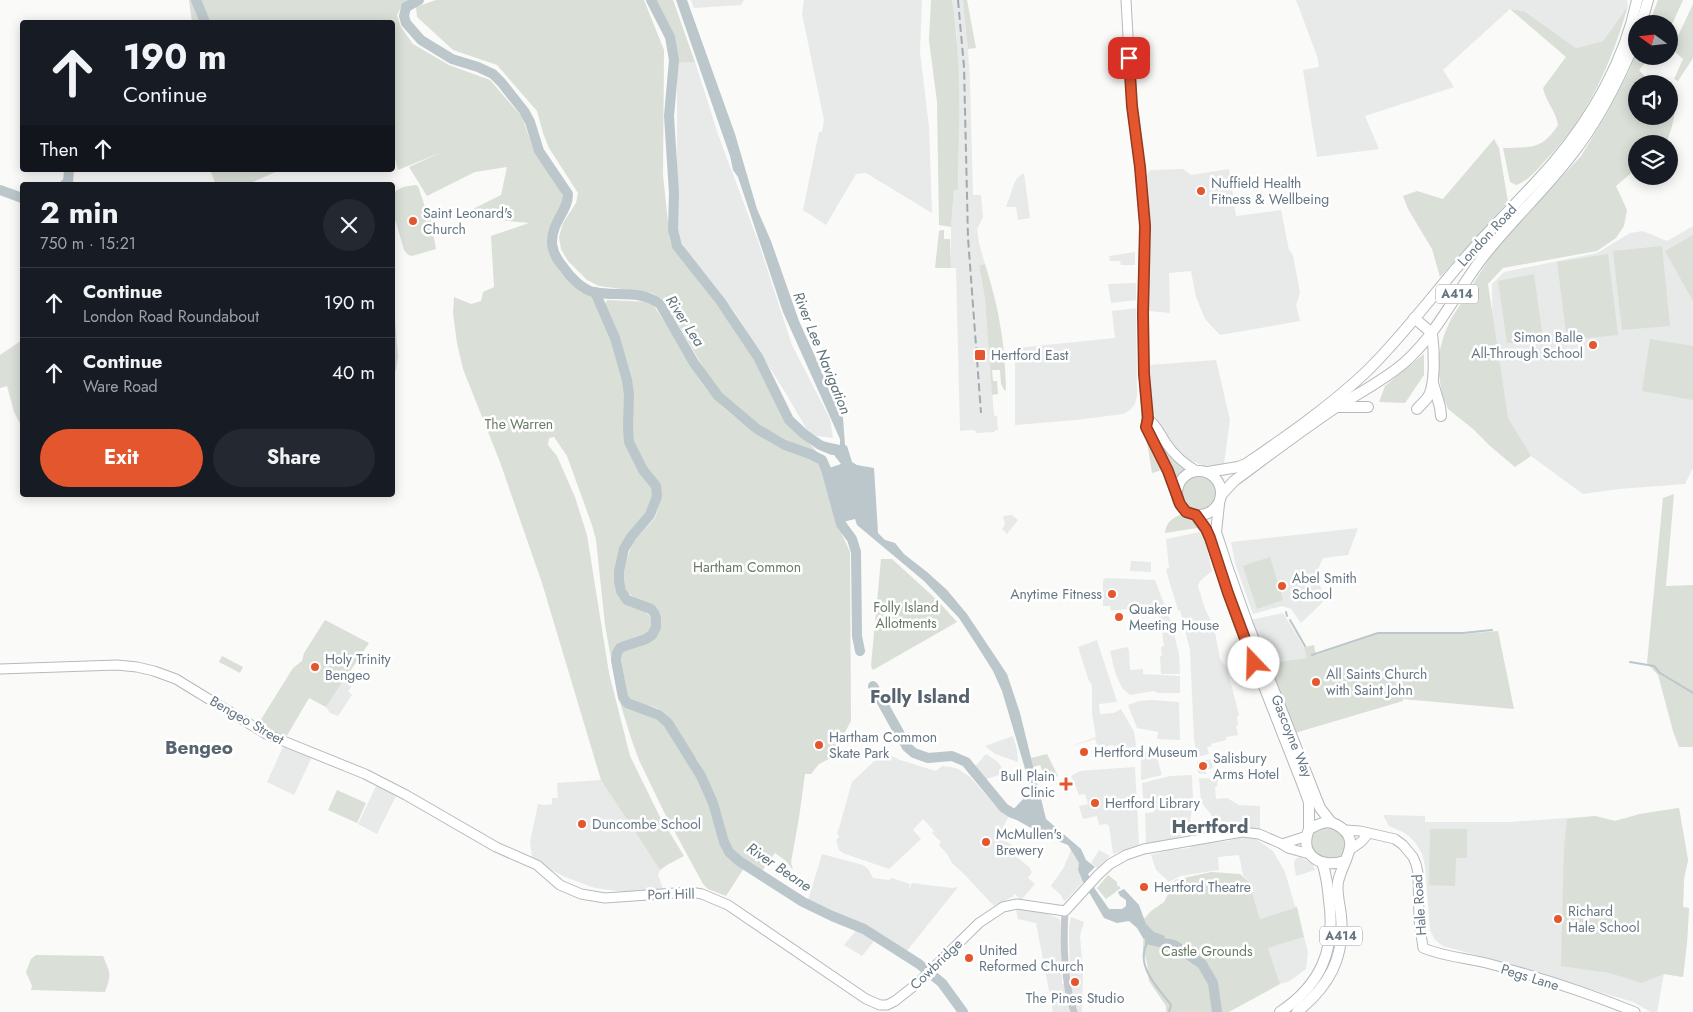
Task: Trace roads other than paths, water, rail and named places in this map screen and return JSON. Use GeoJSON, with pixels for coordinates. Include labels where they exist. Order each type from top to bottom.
{"type":"FeatureCollection","features":[{"type":"Feature","properties":{"kind":"highway","name":"London Road"},"geometry":{"type":"LineString","coordinates":[[1208,472],[1246,464],[1332,401],[1382,356],[1464,260],[1548,168],[1580,128],[1603,89],[1621,51],[1637,0]]}},
{"type":"Feature","properties":{"kind":"highway"},"geometry":{"type":"LineString","coordinates":[[1644,15],[1648,0]]}},
{"type":"Feature","properties":{"kind":"highway","name":"London Road"},"geometry":{"type":"LineString","coordinates":[[1220,499],[1234,481],[1338,407],[1390,374],[1414,354],[1432,333],[1483,256],[1556,175],[1587,135],[1614,87],[1628,56]]}},
{"type":"Feature","properties":{"kind":"highway"},"geometry":{"type":"LineString","coordinates":[[1414,318],[1432,333],[1434,344],[1433,383],[1441,416]]}},
{"type":"Feature","properties":{"kind":"highway"},"geometry":{"type":"LineString","coordinates":[[1417,409],[1428,396],[1433,383]]}},
{"type":"Feature","properties":{"kind":"highway"},"geometry":{"type":"LineString","coordinates":[[1338,407],[1368,407]]}},
{"type":"Feature","properties":{"kind":"highway"},"geometry":{"type":"LineString","coordinates":[[1195,470],[1208,472],[1216,477],[1220,485],[1220,499],[1213,511],[1204,515],[1196,515],[1183,508],[1176,494],[1181,479],[1195,470]]}},
{"type":"Feature","properties":{"kind":"highway","name":"Gascoyne Way"},"geometry":{"type":"LineString","coordinates":[[1220,499],[1216,532],[1236,592],[1320,808],[1331,822]]}},
{"type":"Feature","properties":{"kind":"highway","name":"Gascoyne Way"},"geometry":{"type":"LineString","coordinates":[[1196,515],[1210,538],[1240,625],[1305,789],[1310,810],[1308,833]]}},
{"type":"Feature","properties":{"kind":"highway"},"geometry":{"type":"LineString","coordinates":[[1331,822],[1345,830],[1351,842],[1345,862],[1329,865],[1309,854],[1306,842],[1308,833],[1318,824],[1331,822]]}},
{"type":"Feature","properties":{"kind":"highway","name":"A414"},"geometry":{"type":"LineString","coordinates":[[1280,1012],[1297,1000],[1310,986],[1321,969],[1327,953],[1331,909],[1322,862]]}},
{"type":"Feature","properties":{"kind":"highway","name":"A414"},"geometry":{"type":"LineString","coordinates":[[1297,1012],[1321,989],[1331,974],[1338,957],[1341,931],[1338,882],[1345,862]]}},
{"type":"Feature","properties":{"kind":"main road"},"geometry":{"type":"LineString","coordinates":[[1126,0],[1132,99],[1145,226],[1143,331],[1148,418],[1146,427],[1164,463],[1176,494]]}},
{"type":"Feature","properties":{"kind":"main road"},"geometry":{"type":"LineString","coordinates":[[1148,418],[1155,423],[1167,445],[1176,456],[1195,470]]}},
{"type":"Feature","properties":{"kind":"main road","name":"Bengeo Street"},"geometry":{"type":"LineString","coordinates":[[0,669],[117,664],[154,671],[189,687],[266,734],[365,774],[479,837]]}},
{"type":"Feature","properties":{"kind":"main road","name":"Hale Road"},"geometry":{"type":"LineString","coordinates":[[1345,830],[1360,831],[1395,839],[1404,845],[1413,857],[1418,874],[1419,920],[1423,948]]}},
{"type":"Feature","properties":{"kind":"main road"},"geometry":{"type":"LineString","coordinates":[[1065,911],[1106,867],[1115,860],[1144,849],[1165,847],[1196,839],[1242,832],[1254,834],[1288,848],[1309,854]]}},
{"type":"Feature","properties":{"kind":"main road"},"geometry":{"type":"LineString","coordinates":[[1282,844],[1308,833]]}},
{"type":"Feature","properties":{"kind":"main road"},"geometry":{"type":"LineString","coordinates":[[1350,849],[1361,842],[1368,834]]}},
{"type":"Feature","properties":{"kind":"main road","name":"Port Hill"},"geometry":{"type":"LineString","coordinates":[[479,837],[496,847],[537,865],[560,884],[581,894],[605,898],[690,892],[716,899],[728,905],[875,1004]]}},
{"type":"Feature","properties":{"kind":"main road","name":"Cowbridge"},"geometry":{"type":"LineString","coordinates":[[875,1004],[884,1006],[895,1001],[922,978],[979,922],[993,912],[1017,904],[1065,911]]}},
{"type":"Feature","properties":{"kind":"main road","name":"Pegs Lane"},"geometry":{"type":"LineString","coordinates":[[1423,948],[1519,973],[1635,1012]]}},
{"type":"Feature","properties":{"kind":"street"},"geometry":{"type":"LineString","coordinates":[[1065,911],[1064,930],[1067,980],[1074,1012]]}},
{"type":"Feature","properties":{"kind":"waterway"},"geometry":{"type":"LineString","coordinates":[[196,0],[204,20]]}},
{"type":"Feature","properties":{"kind":"waterway","name":"River Lea"},"geometry":{"type":"LineString","coordinates":[[419,0],[406,7],[404,16],[406,23],[421,40],[452,59],[493,74],[524,111],[530,122],[539,151],[568,194],[565,206],[554,229],[552,244],[556,257],[570,275],[581,285],[593,292],[644,296],[660,304],[694,363],[718,396],[757,429],[785,445],[822,460],[841,524],[852,539],[856,552],[857,636],[860,651]]}},
{"type":"Feature","properties":{"kind":"waterway"},"geometry":{"type":"LineString","coordinates":[[651,0],[670,37],[674,60],[669,116],[674,193],[673,230],[677,246],[721,302],[758,357],[789,420],[804,434],[820,445],[832,450]]}},
{"type":"Feature","properties":{"kind":"waterway"},"geometry":{"type":"LineString","coordinates":[[68,182],[69,172]]}},
{"type":"Feature","properties":{"kind":"waterway"},"geometry":{"type":"LineString","coordinates":[[0,190],[20,197]]}},
{"type":"Feature","properties":{"kind":"waterway","name":"River Beane"},"geometry":{"type":"LineString","coordinates":[[595,292],[615,338],[627,380],[629,395],[629,442],[643,470],[656,486],[657,496],[650,515],[631,537],[624,549],[619,571],[621,591],[627,600],[651,609],[656,618],[656,627],[652,635],[620,648],[617,653],[616,660],[623,697],[627,703],[659,715],[668,723],[701,776],[713,803],[724,842],[729,852],[739,861],[803,902],[864,929],[919,964],[942,983],[963,1012]]}},
{"type":"Feature","properties":{"kind":"waterway"},"geometry":{"type":"LineString","coordinates":[[1286,612],[1287,616]]}},
{"type":"Feature","properties":{"kind":"waterway"},"geometry":{"type":"LineString","coordinates":[[1290,620],[1305,646]]}},
{"type":"Feature","properties":{"kind":"waterway"},"geometry":{"type":"LineString","coordinates":[[1312,655],[1378,633],[1463,633],[1492,630]]}},
{"type":"Feature","properties":{"kind":"waterway"},"geometry":{"type":"LineString","coordinates":[[1630,662],[1654,666],[1660,673],[1693,693]]}},
{"type":"Feature","properties":{"kind":"waterway","name":"River Lea"},"geometry":{"type":"LineString","coordinates":[[873,686],[907,747],[914,753],[928,758],[952,756],[966,762],[1004,808],[1021,816]]}},
{"type":"Feature","properties":{"kind":"waterway","name":"River Lea"},"geometry":{"type":"LineString","coordinates":[[1152,937],[1163,943],[1174,945],[1202,964],[1213,983],[1217,1012]]}},
{"type":"Feature","properties":{"kind":"waterway"},"geometry":{"type":"LineString","coordinates":[[1147,943],[1144,952],[1146,968],[1155,984],[1171,1005],[1169,1012]]}},
{"type":"Feature","properties":{"kind":"railway"},"geometry":{"type":"LineString","coordinates":[[958,0],[964,67],[968,238],[981,413]]}},
{"type":"Feature","properties":{"kind":"place","name":"Nuffield Health Fitness & Wellbeing"},"geometry":{"type":"Point","coordinates":[1201,191]}},
{"type":"Feature","properties":{"kind":"place","name":"Saint Leonard's Church"},"geometry":{"type":"Point","coordinates":[413,221]}},
{"type":"Feature","properties":{"kind":"place","name":"Simon Balle All-Through School"},"geometry":{"type":"Point","coordinates":[1593,345]}},
{"type":"Feature","properties":{"kind":"place","name":"Hertford East"},"geometry":{"type":"Point","coordinates":[980,355]}},
{"type":"Feature","properties":{"kind":"place","name":"Abel Smith School"},"geometry":{"type":"Point","coordinates":[1282,586]}},
{"type":"Feature","properties":{"kind":"place","name":"Anytime Fitness"},"geometry":{"type":"Point","coordinates":[1112,594]}},
{"type":"Feature","properties":{"kind":"place","name":"Quaker Meeting House"},"geometry":{"type":"Point","coordinates":[1119,617]}},
{"type":"Feature","properties":{"kind":"place","name":"Holy Trinity Bengeo"},"geometry":{"type":"Point","coordinates":[315,667]}},
{"type":"Feature","properties":{"kind":"place","name":"All Saints Church with Saint John"},"geometry":{"type":"Point","coordinates":[1316,682]}},
{"type":"Feature","properties":{"kind":"place","name":"Hartham Common Skate Park"},"geometry":{"type":"Point","coordinates":[819,745]}},
{"type":"Feature","properties":{"kind":"place","name":"Hertford Museum"},"geometry":{"type":"Point","coordinates":[1084,752]}},
{"type":"Feature","properties":{"kind":"place","name":"Salisbury Arms Hotel"},"geometry":{"type":"Point","coordinates":[1203,766]}},
{"type":"Feature","properties":{"kind":"place","name":"Bull Plain Clinic"},"geometry":{"type":"Point","coordinates":[1066,784]}},
{"type":"Feature","properties":{"kind":"place","name":"Hertford Library"},"geometry":{"type":"Point","coordinates":[1095,803]}},
{"type":"Feature","properties":{"kind":"place","name":"Duncombe School"},"geometry":{"type":"Point","coordinates":[582,824]}},
{"type":"Feature","properties":{"kind":"place","name":"McMullen's Brewery"},"geometry":{"type":"Point","coordinates":[986,842]}},
{"type":"Feature","properties":{"kind":"place","name":"Hertford Theatre"},"geometry":{"type":"Point","coordinates":[1144,887]}},
{"type":"Feature","properties":{"kind":"place","name":"Richard Hale School"},"geometry":{"type":"Point","coordinates":[1558,919]}},
{"type":"Feature","properties":{"kind":"place","name":"United Reformed Church"},"geometry":{"type":"Point","coordinates":[969,958]}},
{"type":"Feature","properties":{"kind":"place","name":"The Pines Studio"},"geometry":{"type":"Point","coordinates":[1075,982]}},
{"type":"Feature","properties":{"kind":"district","name":"Folly Island"},"geometry":{"type":"Point","coordinates":[920,696]}},
{"type":"Feature","properties":{"kind":"district","name":"Bengeo"},"geometry":{"type":"Point","coordinates":[199,747]}},
{"type":"Feature","properties":{"kind":"district","name":"Hertford"},"geometry":{"type":"Point","coordinates":[1210,826]}},
{"type":"Feature","properties":{"kind":"water label","name":"River Lee Navigation"},"geometry":{"type":"Point","coordinates":[822,353]}},
{"type":"Feature","properties":{"kind":"park label","name":"The Warren"},"geometry":{"type":"Point","coordinates":[519,424]}},
{"type":"Feature","properties":{"kind":"park label","name":"Hartham Common"},"geometry":{"type":"Point","coordinates":[747,567]}},
{"type":"Feature","properties":{"kind":"park label","name":"Folly Island Allotments"},"geometry":{"type":"Point","coordinates":[906,616]}},
{"type":"Feature","properties":{"kind":"park label","name":"Castle Grounds"},"geometry":{"type":"Point","coordinates":[1207,951]}}]}
